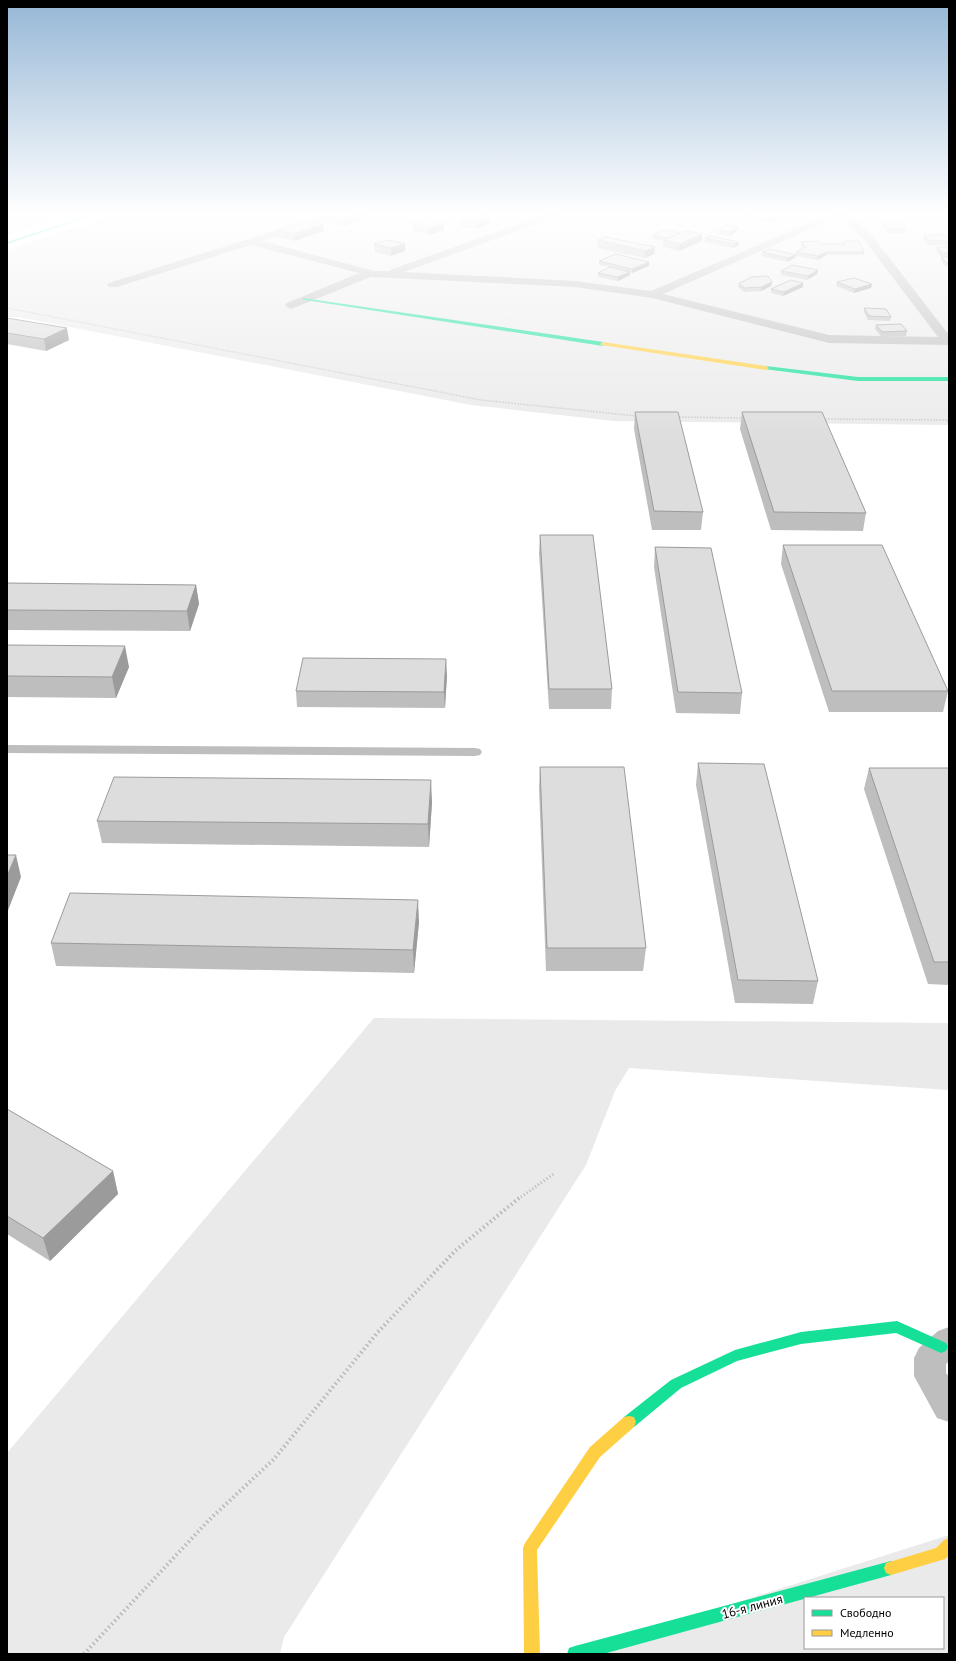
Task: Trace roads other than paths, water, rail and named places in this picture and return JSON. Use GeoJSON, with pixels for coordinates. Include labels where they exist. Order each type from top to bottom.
{"type":"FeatureCollection","features":[{"type":"Feature","properties":{"kind":"street"},"geometry":{"type":"LineString","coordinates":[[291,305],[327,291]]}},
{"type":"Feature","properties":{"kind":"street"},"geometry":{"type":"LineString","coordinates":[[625,291],[652,294],[829,339],[948,341]]}},
{"type":"Feature","properties":{"kind":"street"},"geometry":{"type":"LineString","coordinates":[[652,294],[660,291]]}},
{"type":"Feature","properties":{"kind":"street"},"geometry":{"type":"LineString","coordinates":[[909,291],[948,341]]}},
{"type":"Feature","properties":{"kind":"street"},"geometry":{"type":"LineString","coordinates":[[306,299],[806,374],[858,379],[949,379]]}},
{"type":"Feature","properties":{"kind":"street"},"geometry":{"type":"LineString","coordinates":[[532,1654],[530,1548],[595,1452],[636,1414],[676,1384],[735,1356],[801,1338],[897,1327],[945,1344],[930,1358],[930,1376],[949,1407]]}},
{"type":"Feature","properties":{"kind":"street","name":"16-я линия"},"geometry":{"type":"LineString","coordinates":[[575,1654],[940,1554],[949,1545]]}},
{"type":"Feature","properties":{"kind":"lane"},"geometry":{"type":"LineString","coordinates":[[7,749],[475,752]]}}]}
